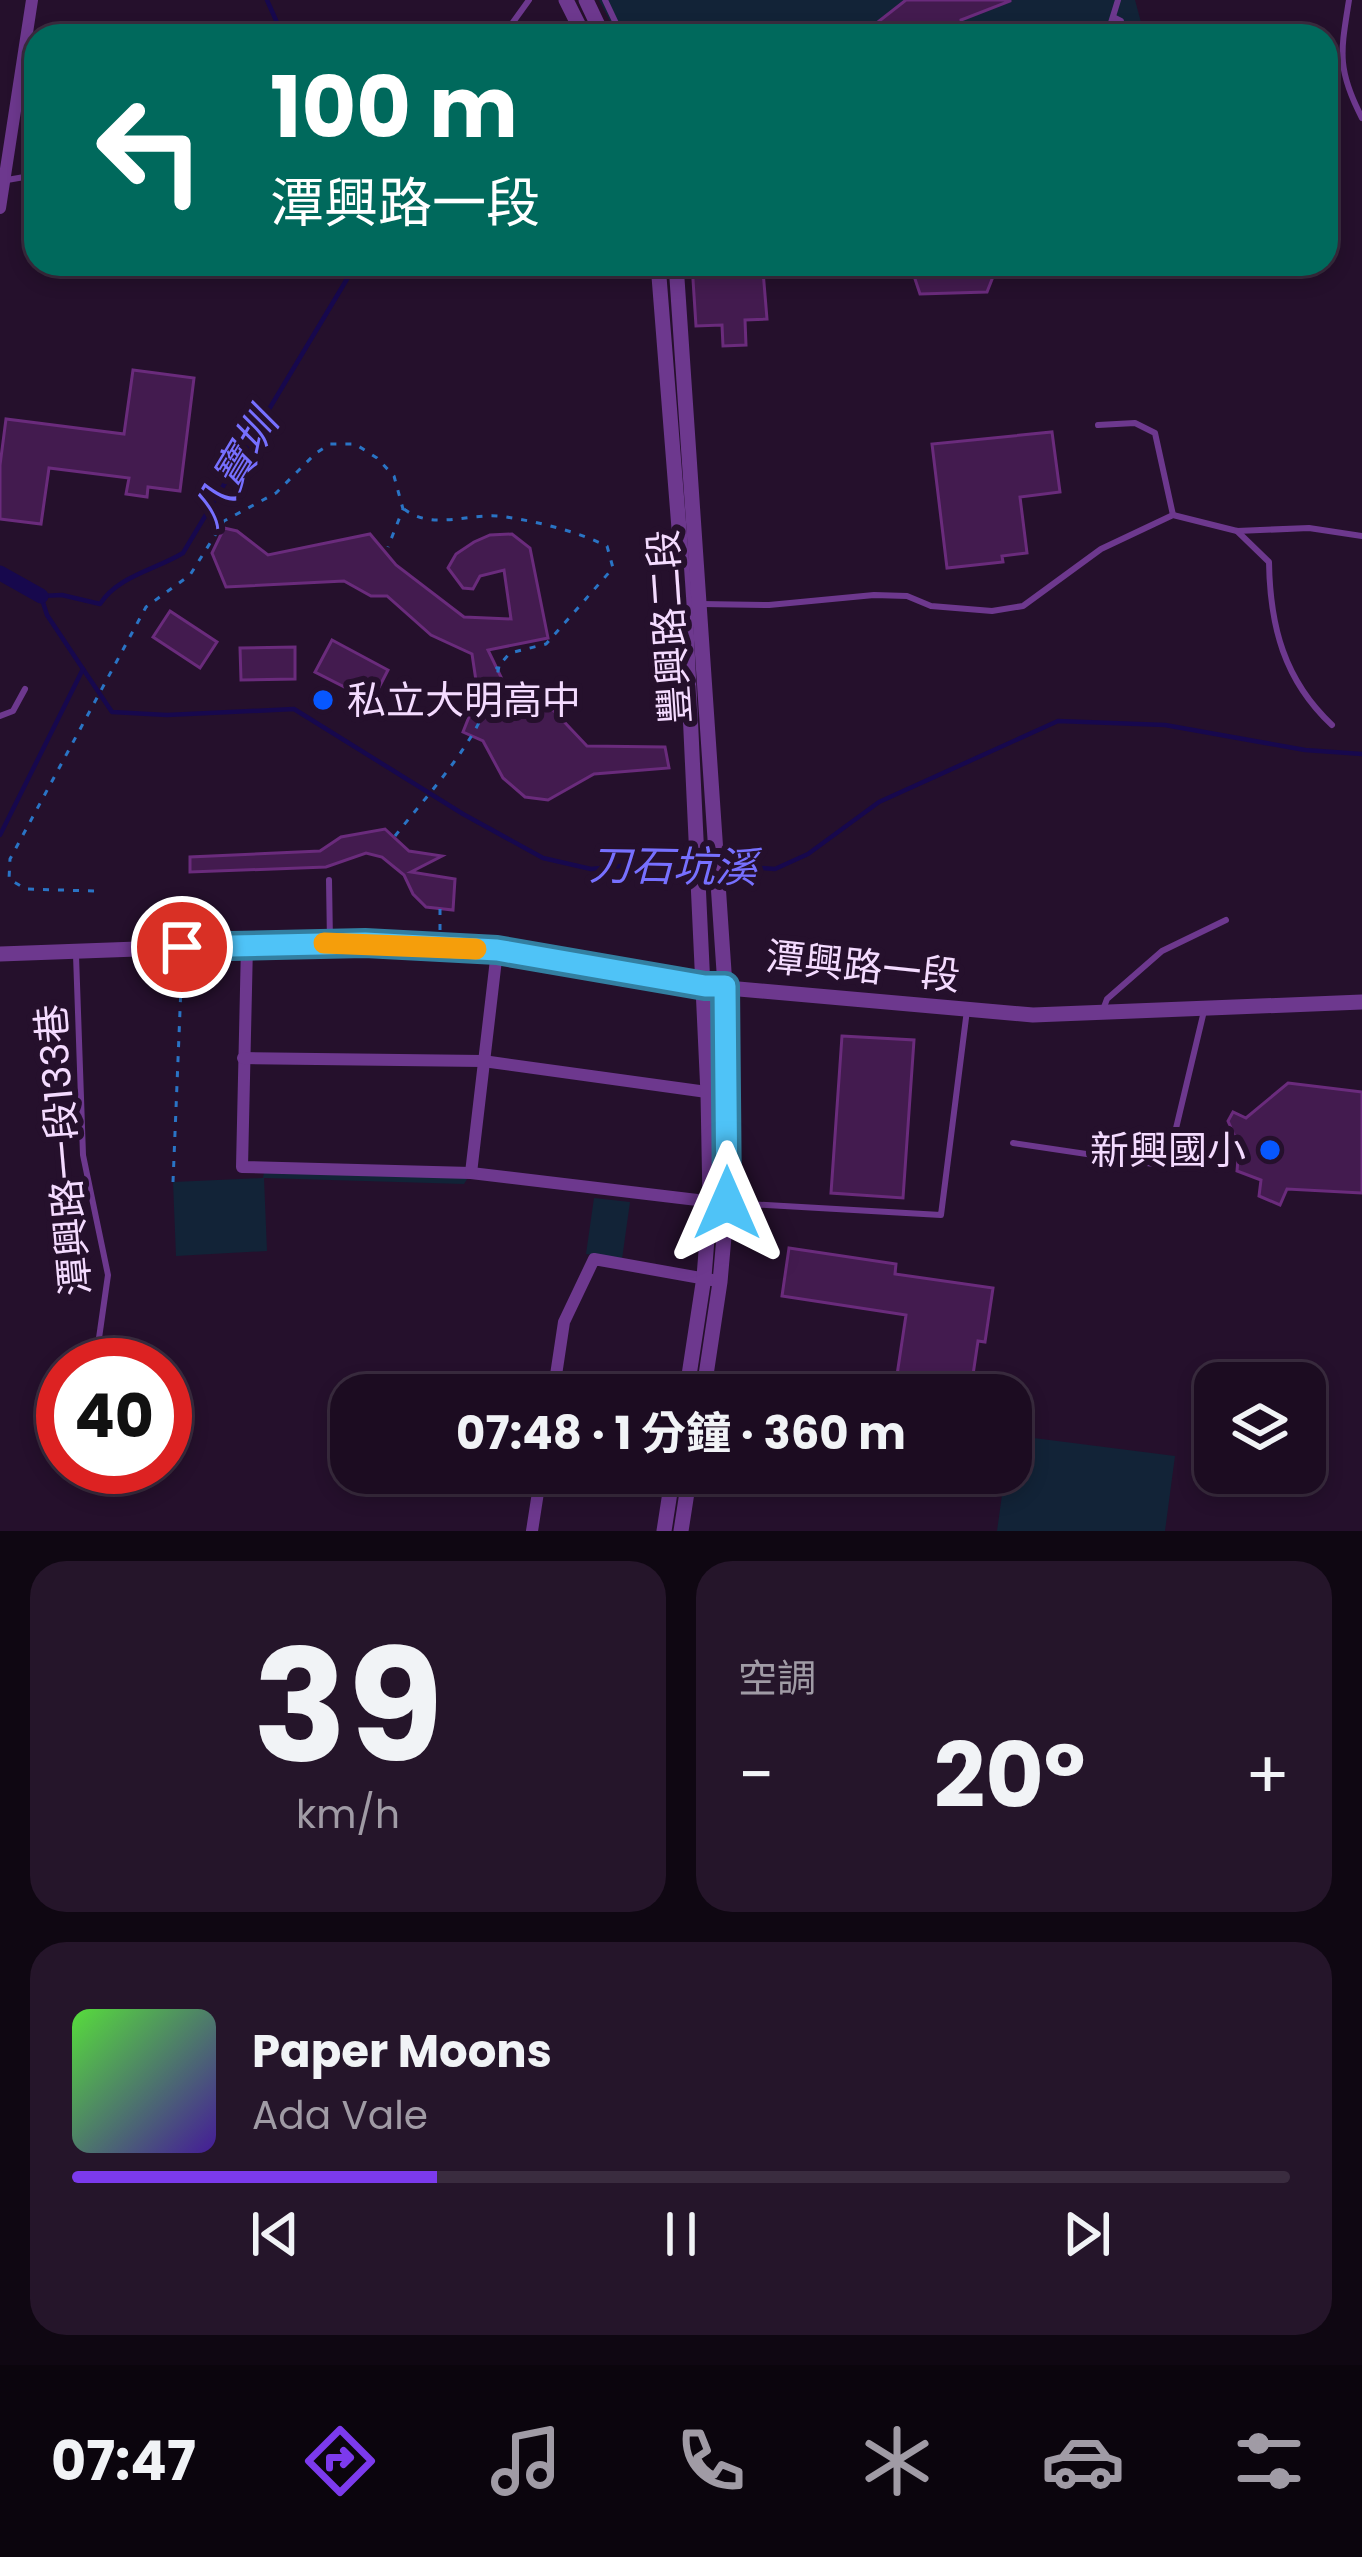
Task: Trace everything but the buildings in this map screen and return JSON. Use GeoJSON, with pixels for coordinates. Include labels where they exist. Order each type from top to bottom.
{"type":"FeatureCollection","features":[{"type":"Feature","properties":{"kind":"street"},"geometry":{"type":"LineString","coordinates":[[0,208],[24,49]]}},
{"type":"Feature","properties":{"kind":"street","name":"豐興路二段"},"geometry":{"type":"LineString","coordinates":[[659,276],[717,855],[727,1090],[718,1202]]}},
{"type":"Feature","properties":{"kind":"street","name":"豐興路二段"},"geometry":{"type":"LineString","coordinates":[[677,276],[693,604],[708,1094],[718,1202]]}},
{"type":"Feature","properties":{"kind":"street"},"geometry":{"type":"LineString","coordinates":[[248,944],[242,1167],[471,1173],[718,1202],[705,1374]]}},
{"type":"Feature","properties":{"kind":"street","name":"潭興路一段"},"geometry":{"type":"LineString","coordinates":[[0,954],[248,944],[440,946],[497,950],[705,986],[1033,1015],[1362,1002]]}},
{"type":"Feature","properties":{"kind":"street"},"geometry":{"type":"LineString","coordinates":[[471,1173],[497,950]]}},
{"type":"Feature","properties":{"kind":"street"},"geometry":{"type":"LineString","coordinates":[[243,1058],[482,1061],[708,1094],[727,1090]]}},
{"type":"Feature","properties":{"kind":"street"},"geometry":{"type":"LineString","coordinates":[[556,1374],[564,1322],[594,1259],[712,1280]]}},
{"type":"Feature","properties":{"kind":"street"},"geometry":{"type":"LineString","coordinates":[[691,1374],[712,1280]]}},
{"type":"Feature","properties":{"kind":"street"},"geometry":{"type":"LineString","coordinates":[[532,1531],[538,1494]]}},
{"type":"Feature","properties":{"kind":"street"},"geometry":{"type":"LineString","coordinates":[[664,1531],[670,1494]]}},
{"type":"Feature","properties":{"kind":"street"},"geometry":{"type":"LineString","coordinates":[[681,1531],[687,1494]]}},
{"type":"Feature","properties":{"kind":"lane"},"geometry":{"type":"LineString","coordinates":[[1111,24],[1118,0]]}},
{"type":"Feature","properties":{"kind":"lane"},"geometry":{"type":"LineString","coordinates":[[1349,0],[1342,21],[1341,63],[1362,118]]}},
{"type":"Feature","properties":{"kind":"lane"},"geometry":{"type":"LineString","coordinates":[[1115,18],[1121,24]]}},
{"type":"Feature","properties":{"kind":"lane"},"geometry":{"type":"LineString","coordinates":[[1098,424],[1135,423],[1155,433],[1173,515]]}},
{"type":"Feature","properties":{"kind":"lane"},"geometry":{"type":"LineString","coordinates":[[693,604],[769,605],[874,595],[907,596],[931,606],[971,610],[1023,606],[1101,549],[1173,515],[1237,531],[1309,528],[1362,536]]}},
{"type":"Feature","properties":{"kind":"lane"},"geometry":{"type":"LineString","coordinates":[[1237,531],[1269,562],[1275,637],[1292,676],[1314,708],[1333,725]]}},
{"type":"Feature","properties":{"kind":"lane"},"geometry":{"type":"LineString","coordinates":[[0,716],[13,711],[25,689]]}},
{"type":"Feature","properties":{"kind":"lane"},"geometry":{"type":"LineString","coordinates":[[329,880],[330,943]]}},
{"type":"Feature","properties":{"kind":"lane"},"geometry":{"type":"LineString","coordinates":[[1102,1012],[1107,999],[1162,952],[1226,920]]}},
{"type":"Feature","properties":{"kind":"lane","name":"潭興路一段133巷"},"geometry":{"type":"LineString","coordinates":[[76,951],[83,1155],[108,1275],[99,1338]]}},
{"type":"Feature","properties":{"kind":"lane"},"geometry":{"type":"LineString","coordinates":[[1013,1143],[1166,1166],[1204,1009]]}},
{"type":"Feature","properties":{"kind":"lane"},"geometry":{"type":"LineString","coordinates":[[718,1202],[941,1215],[967,1010]]}},
{"type":"Feature","properties":{"kind":"path"},"geometry":{"type":"LineString","coordinates":[[94,891],[26,890],[9,879],[10,859],[146,607],[190,575],[224,521],[275,493],[330,444],[355,443],[394,476],[403,508],[388,547]]}},
{"type":"Feature","properties":{"kind":"path"},"geometry":{"type":"LineString","coordinates":[[395,836],[454,759],[494,696],[498,667],[510,653],[546,644],[613,568],[607,546],[575,531],[504,516],[419,520],[403,508]]}},
{"type":"Feature","properties":{"kind":"path"},"geometry":{"type":"LineString","coordinates":[[440,909],[440,946]]}},
{"type":"Feature","properties":{"kind":"path"},"geometry":{"type":"LineString","coordinates":[[173,1182],[182,947]]}},
{"type":"Feature","properties":{"kind":"shaded area"},"geometry":{"type":"Polygon","coordinates":[[[599,0],[1135,0],[1141,24],[612,24],[599,0]]]}},
{"type":"Feature","properties":{"kind":"shaded area"},"geometry":{"type":"Polygon","coordinates":[[[265,1167],[471,1173],[464,1184],[264,1178],[267,1251],[176,1256],[173,1182],[263,1178],[265,1167]]]}},
{"type":"Feature","properties":{"kind":"shaded area"},"geometry":{"type":"Polygon","coordinates":[[[594,1198],[630,1202],[622,1259],[586,1254],[594,1198]]]}},
{"type":"Feature","properties":{"kind":"shaded area"},"geometry":{"type":"Polygon","coordinates":[[[1032,1438],[1175,1456],[1165,1531],[997,1531],[1002,1494],[1032,1494],[1032,1438]]]}},
{"type":"Feature","properties":{"kind":"waterway","name":"八寶圳"},"geometry":{"type":"LineString","coordinates":[[267,0],[278,24]]}},
{"type":"Feature","properties":{"kind":"waterway","name":"八寶圳"},"geometry":{"type":"LineString","coordinates":[[0,835],[83,669],[47,615],[41,596],[62,595],[100,604],[127,580],[183,553],[349,276]]}},
{"type":"Feature","properties":{"kind":"waterway","name":"刀石坑溪"},"geometry":{"type":"LineString","coordinates":[[0,573],[41,596]]}},
{"type":"Feature","properties":{"kind":"waterway","name":"刀石坑溪"},"geometry":{"type":"LineString","coordinates":[[83,669],[112,712],[167,715],[294,709],[543,858],[591,869],[670,861],[712,864]]}},
{"type":"Feature","properties":{"kind":"waterway","name":"刀石坑溪"},"geometry":{"type":"LineString","coordinates":[[724,865],[775,869],[808,854],[879,802],[1058,721],[1165,725],[1305,750],[1362,754]]}},
{"type":"Feature","properties":{"kind":"slow traffic"},"geometry":{"type":"LineString","coordinates":[[324,943],[476,949]]}},
{"type":"Feature","properties":{"kind":"place","name":"私立大明高中"},"geometry":{"type":"Point","coordinates":[323,700]}},
{"type":"Feature","properties":{"kind":"place","name":"新興國小"},"geometry":{"type":"Point","coordinates":[1270,1150]}},
{"type":"Feature","properties":{"kind":"route"},"geometry":{"type":"LineString","coordinates":[[182,947],[365,943],[497,950],[725,986],[727,1203]]}}]}
